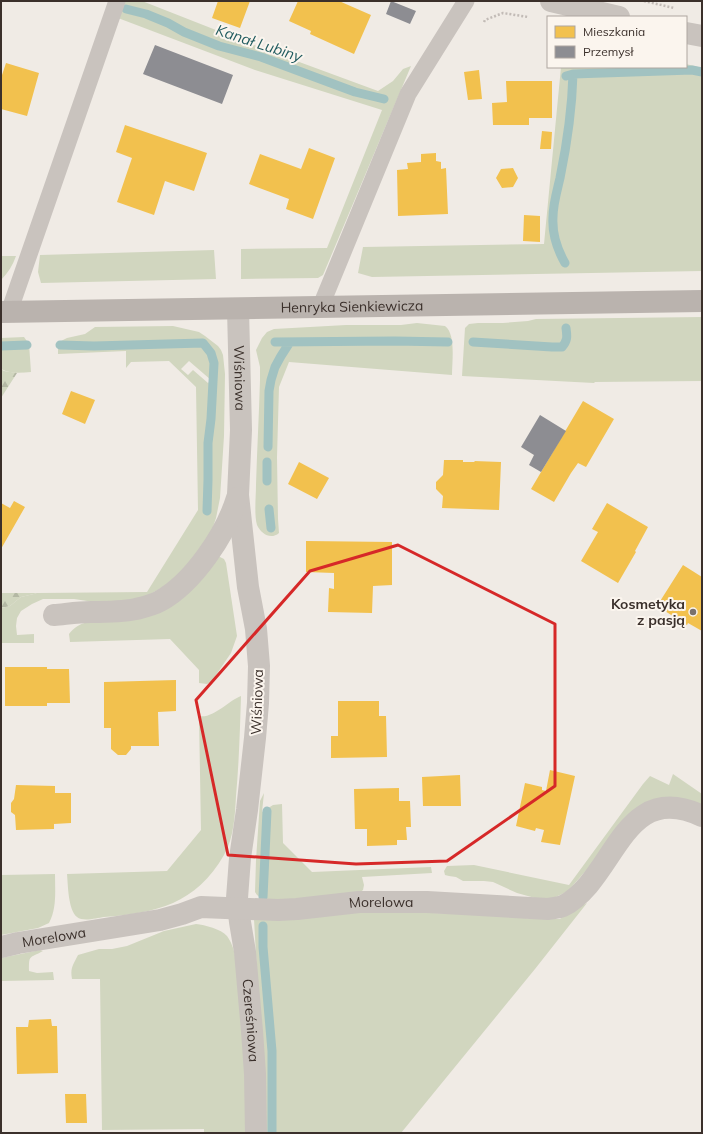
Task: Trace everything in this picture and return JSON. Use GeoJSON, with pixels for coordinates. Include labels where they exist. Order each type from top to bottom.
{"type":"FeatureCollection","features":[{"type":"Feature","properties":{"kind":"street"},"geometry":{"type":"LineString","coordinates":[[551,1],[615,16]]}},
{"type":"Feature","properties":{"kind":"street"},"geometry":{"type":"LineString","coordinates":[[687,33],[702,36]]}},
{"type":"Feature","properties":{"kind":"street","name":"Henryka Sienkiewicza"},"geometry":{"type":"LineString","coordinates":[[5,312],[702,301]]}},
{"type":"Feature","properties":{"kind":"street","name":"Wiśniowa"},"geometry":{"type":"LineString","coordinates":[[238,309],[241,430],[238,495],[248,587],[256,629],[259,666],[258,703],[252,776],[240,858],[237,898],[238,908]]}},
{"type":"Feature","properties":{"kind":"street","name":"Wiśniowa"},"geometry":{"type":"LineString","coordinates":[[54,615],[123,611],[136,609],[159,602],[171,594],[192,574],[214,546],[234,510],[238,495]]}},
{"type":"Feature","properties":{"kind":"street","name":"Morelowa"},"geometry":{"type":"LineString","coordinates":[[201,906],[297,910],[340,904],[373,902],[427,902],[548,909],[561,907],[581,892],[591,881],[628,829],[646,814],[657,809],[670,807],[702,816]]}},
{"type":"Feature","properties":{"kind":"street","name":"Morelowa"},"geometry":{"type":"LineString","coordinates":[[1,947],[160,920],[182,914],[201,906],[223,890],[240,858]]}},
{"type":"Feature","properties":{"kind":"street","name":"Czereśniowa"},"geometry":{"type":"LineString","coordinates":[[238,908],[245,952],[256,1074],[256,1133]]}},
{"type":"Feature","properties":{"kind":"lane"},"geometry":{"type":"LineString","coordinates":[[5,312],[118,1]]}},
{"type":"Feature","properties":{"kind":"lane"},"geometry":{"type":"LineString","coordinates":[[320,308],[408,94],[466,1]]}},
{"type":"Feature","properties":{"kind":"path"},"geometry":{"type":"LineString","coordinates":[[482,23],[485,20],[503,13],[535,18]]}},
{"type":"Feature","properties":{"kind":"highlighted area"},"geometry":{"type":"Polygon","coordinates":[[[398,545],[555,624],[555,786],[447,861],[356,864],[228,855],[196,700],[310,571],[398,545]]]}},
{"type":"Feature","properties":{"kind":"green space"},"geometry":{"type":"Polygon","coordinates":[[[124,1],[142,1],[264,49],[378,91],[393,81],[403,69],[411,66],[323,275],[318,278],[241,279],[241,249],[327,248],[382,110],[255,70],[118,18],[124,1]]]}},
{"type":"Feature","properties":{"kind":"green space"},"geometry":{"type":"Polygon","coordinates":[[[687,64],[702,68],[702,271],[372,277],[358,273],[363,247],[544,244],[561,68],[687,68],[687,64]]]}},
{"type":"Feature","properties":{"kind":"green space"},"geometry":{"type":"Polygon","coordinates":[[[214,250],[216,279],[41,283],[38,272],[40,255],[214,250]]]}},
{"type":"Feature","properties":{"kind":"green space"},"geometry":{"type":"Polygon","coordinates":[[[1,256],[16,256],[10,269],[1,280],[1,256]]]}},
{"type":"Feature","properties":{"kind":"green space"},"geometry":{"type":"Polygon","coordinates":[[[702,317],[702,381],[594,383],[462,376],[465,328],[469,324],[503,323],[536,319],[702,317]]]}},
{"type":"Feature","properties":{"kind":"green space"},"geometry":{"type":"Polygon","coordinates":[[[417,323],[445,326],[448,330],[451,335],[453,349],[452,375],[289,362],[279,387],[277,457],[279,533],[273,536],[266,535],[257,525],[255,511],[260,380],[260,367],[256,350],[262,338],[267,332],[274,329],[346,325],[401,325],[417,323]]]}},
{"type":"Feature","properties":{"kind":"green space"},"geometry":{"type":"Polygon","coordinates":[[[173,326],[199,332],[221,350],[225,374],[224,436],[220,498],[216,518],[210,536],[202,550],[157,595],[107,604],[74,599],[43,599],[21,611],[17,618],[17,635],[34,634],[34,643],[1,643],[1,608],[10,606],[21,597],[38,593],[147,592],[198,510],[196,387],[169,361],[131,362],[126,368],[126,351],[58,354],[59,342],[67,338],[85,334],[95,327],[173,326]],[[189,361],[181,369],[188,375],[193,370],[208,383],[211,380],[189,361]]]}},
{"type":"Feature","properties":{"kind":"green space"},"geometry":{"type":"Polygon","coordinates":[[[24,337],[29,344],[31,372],[19,373],[4,371],[1,369],[1,338],[24,337]]]}},
{"type":"Feature","properties":{"kind":"green space"},"geometry":{"type":"Polygon","coordinates":[[[1,369],[4,371],[17,373],[1,398],[1,369]]]}},
{"type":"Feature","properties":{"kind":"green space"},"geometry":{"type":"Polygon","coordinates":[[[218,556],[224,559],[226,563],[237,636],[231,653],[213,681],[207,684],[199,683],[199,670],[170,639],[70,642],[69,634],[77,626],[86,622],[106,619],[218,556]]]}},
{"type":"Feature","properties":{"kind":"green space"},"geometry":{"type":"Polygon","coordinates":[[[1,593],[38,593],[21,597],[10,606],[1,608],[1,593]]]}},
{"type":"Feature","properties":{"kind":"green space"},"geometry":{"type":"Polygon","coordinates":[[[241,696],[238,771],[233,826],[230,841],[224,855],[213,872],[201,885],[187,895],[173,903],[157,909],[141,913],[90,919],[77,917],[74,914],[70,903],[67,874],[167,871],[201,830],[199,716],[210,715],[241,696]]]}},
{"type":"Feature","properties":{"kind":"green space"},"geometry":{"type":"Polygon","coordinates":[[[673,774],[702,794],[702,806],[686,800],[604,850],[568,891],[554,898],[535,898],[517,893],[493,882],[463,881],[456,877],[445,875],[444,871],[447,866],[474,865],[569,885],[650,776],[669,785],[673,774]]]}},
{"type":"Feature","properties":{"kind":"green space"},"geometry":{"type":"Polygon","coordinates":[[[264,793],[262,812],[273,805],[282,804],[283,843],[312,872],[431,867],[432,873],[362,877],[364,885],[363,890],[358,894],[316,900],[262,899],[255,892],[260,801],[264,793]]]}},
{"type":"Feature","properties":{"kind":"green space"},"geometry":{"type":"Polygon","coordinates":[[[55,874],[54,905],[52,917],[49,923],[38,928],[1,935],[1,875],[55,874]]]}},
{"type":"Feature","properties":{"kind":"green space"},"geometry":{"type":"Polygon","coordinates":[[[587,903],[401,1133],[266,1133],[254,919],[360,911],[505,915],[532,919],[560,919],[571,911],[587,903]]]}},
{"type":"Feature","properties":{"kind":"green space"},"geometry":{"type":"Polygon","coordinates":[[[196,924],[221,931],[231,942],[235,956],[242,1027],[247,1133],[204,1133],[204,1129],[102,1130],[100,979],[72,979],[71,972],[73,964],[78,955],[99,949],[112,949],[127,946],[164,931],[196,924]]]}},
{"type":"Feature","properties":{"kind":"green space"},"geometry":{"type":"Polygon","coordinates":[[[40,950],[43,951],[32,956],[30,959],[29,971],[37,973],[53,972],[54,980],[1,981],[1,958],[40,950]]]}},
{"type":"Feature","properties":{"kind":"building: Mieszkania"},"geometry":{"type":"Polygon","coordinates":[[[218,1],[250,1],[240,28],[212,18],[218,1]]]}},
{"type":"Feature","properties":{"kind":"building: Mieszkania"},"geometry":{"type":"Polygon","coordinates":[[[298,1],[339,1],[371,15],[354,54],[310,34],[311,31],[289,21],[298,1]]]}},
{"type":"Feature","properties":{"kind":"building: Mieszkania"},"geometry":{"type":"Polygon","coordinates":[[[6,63],[39,73],[27,116],[1,109],[1,78],[6,63]]]}},
{"type":"Feature","properties":{"kind":"building: Mieszkania"},"geometry":{"type":"Polygon","coordinates":[[[479,70],[482,99],[468,100],[464,72],[479,70]]]}},
{"type":"Feature","properties":{"kind":"building: Mieszkania"},"geometry":{"type":"Polygon","coordinates":[[[506,81],[552,81],[552,118],[529,118],[529,125],[493,125],[492,103],[507,102],[506,81]]]}},
{"type":"Feature","properties":{"kind":"building: Mieszkania"},"geometry":{"type":"Polygon","coordinates":[[[125,125],[207,153],[194,191],[165,181],[154,215],[117,202],[132,158],[116,152],[125,125]]]}},
{"type":"Feature","properties":{"kind":"building: Mieszkania"},"geometry":{"type":"Polygon","coordinates":[[[542,131],[552,132],[551,149],[540,149],[542,131]]]}},
{"type":"Feature","properties":{"kind":"building: Mieszkania"},"geometry":{"type":"Polygon","coordinates":[[[309,148],[335,158],[313,219],[286,209],[289,199],[249,184],[260,154],[301,169],[309,148]]]}},
{"type":"Feature","properties":{"kind":"building: Mieszkania"},"geometry":{"type":"Polygon","coordinates":[[[436,153],[436,161],[441,162],[441,169],[446,168],[448,214],[398,216],[397,170],[408,169],[407,163],[421,162],[421,154],[436,153]]]}},
{"type":"Feature","properties":{"kind":"building: Mieszkania"},"geometry":{"type":"Polygon","coordinates":[[[513,168],[518,178],[513,187],[502,188],[496,178],[501,169],[513,168]]]}},
{"type":"Feature","properties":{"kind":"building: Mieszkania"},"geometry":{"type":"Polygon","coordinates":[[[524,215],[540,216],[540,242],[523,241],[524,215]]]}},
{"type":"Feature","properties":{"kind":"building: Mieszkania"},"geometry":{"type":"Polygon","coordinates":[[[71,391],[95,400],[85,424],[62,414],[71,391]]]}},
{"type":"Feature","properties":{"kind":"building: Mieszkania"},"geometry":{"type":"Polygon","coordinates":[[[583,401],[614,419],[586,467],[578,463],[554,502],[531,489],[583,401]]]}},
{"type":"Feature","properties":{"kind":"building: Mieszkania"},"geometry":{"type":"Polygon","coordinates":[[[444,460],[463,460],[463,462],[501,462],[499,510],[442,508],[443,496],[436,489],[436,482],[443,475],[444,460]]]}},
{"type":"Feature","properties":{"kind":"building: Mieszkania"},"geometry":{"type":"Polygon","coordinates":[[[299,462],[329,478],[317,499],[288,484],[299,462]]]}},
{"type":"Feature","properties":{"kind":"building: Mieszkania"},"geometry":{"type":"Polygon","coordinates":[[[14,501],[25,507],[1,549],[1,503],[10,508],[14,501]]]}},
{"type":"Feature","properties":{"kind":"building: Mieszkania"},"geometry":{"type":"Polygon","coordinates":[[[607,503],[648,527],[635,551],[636,552],[618,583],[581,561],[598,532],[592,529],[607,503]]]}},
{"type":"Feature","properties":{"kind":"building: Mieszkania"},"geometry":{"type":"Polygon","coordinates":[[[306,541],[392,542],[392,585],[373,586],[372,613],[328,612],[329,588],[334,589],[334,573],[306,572],[306,541]]]}},
{"type":"Feature","properties":{"kind":"building: Mieszkania"},"geometry":{"type":"Polygon","coordinates":[[[683,565],[702,577],[702,631],[688,623],[687,625],[657,606],[683,565]]]}},
{"type":"Feature","properties":{"kind":"building: Mieszkania"},"geometry":{"type":"Polygon","coordinates":[[[5,667],[47,667],[47,669],[69,669],[70,703],[47,703],[47,706],[5,706],[5,667]]]}},
{"type":"Feature","properties":{"kind":"building: Mieszkania"},"geometry":{"type":"Polygon","coordinates":[[[176,680],[176,711],[158,712],[159,746],[131,746],[131,749],[126,755],[118,755],[111,749],[111,728],[104,728],[104,682],[176,680]]]}},
{"type":"Feature","properties":{"kind":"building: Mieszkania"},"geometry":{"type":"Polygon","coordinates":[[[338,701],[379,701],[379,716],[386,716],[387,757],[331,758],[331,736],[338,736],[338,701]]]}},
{"type":"Feature","properties":{"kind":"building: Mieszkania"},"geometry":{"type":"Polygon","coordinates":[[[550,770],[575,776],[560,845],[541,842],[544,830],[536,828],[535,831],[516,826],[525,783],[542,787],[542,790],[546,791],[550,770]]]}},
{"type":"Feature","properties":{"kind":"building: Mieszkania"},"geometry":{"type":"Polygon","coordinates":[[[460,775],[461,806],[423,806],[422,777],[460,775]]]}},
{"type":"Feature","properties":{"kind":"building: Mieszkania"},"geometry":{"type":"Polygon","coordinates":[[[16,785],[55,786],[55,793],[71,793],[71,823],[54,824],[54,829],[16,830],[15,815],[11,812],[11,803],[14,799],[16,785]]]}},
{"type":"Feature","properties":{"kind":"building: Mieszkania"},"geometry":{"type":"Polygon","coordinates":[[[399,788],[399,801],[410,801],[411,827],[406,827],[407,840],[397,840],[397,845],[367,846],[367,829],[355,829],[354,789],[399,788]]]}},
{"type":"Feature","properties":{"kind":"building: Mieszkania"},"geometry":{"type":"Polygon","coordinates":[[[51,1019],[52,1026],[57,1026],[58,1073],[17,1074],[16,1027],[28,1027],[29,1020],[51,1019]]]}},
{"type":"Feature","properties":{"kind":"building: Mieszkania"},"geometry":{"type":"Polygon","coordinates":[[[65,1094],[86,1094],[87,1123],[66,1123],[65,1094]]]}},
{"type":"Feature","properties":{"kind":"building: Przemysł"},"geometry":{"type":"Polygon","coordinates":[[[391,1],[416,11],[410,24],[386,14],[391,1]]]}},
{"type":"Feature","properties":{"kind":"building: Przemysł"},"geometry":{"type":"Polygon","coordinates":[[[155,45],[233,75],[222,104],[143,74],[155,45]]]}},
{"type":"Feature","properties":{"kind":"building: Przemysł"},"geometry":{"type":"Polygon","coordinates":[[[540,415],[566,431],[541,472],[529,465],[534,455],[521,447],[540,415]]]}},
{"type":"Feature","properties":{"kind":"waterway","name":"Kanał Lubiny"},"geometry":{"type":"LineString","coordinates":[[126,9],[146,14],[168,23],[184,32],[219,46],[261,57],[355,92],[384,99]]}},
{"type":"Feature","properties":{"kind":"waterway","name":"Kanał Lubiny"},"geometry":{"type":"LineString","coordinates":[[566,76],[573,74],[692,70],[702,72]]}},
{"type":"Feature","properties":{"kind":"waterway"},"geometry":{"type":"LineString","coordinates":[[565,263],[557,247],[554,235],[553,212],[567,139],[572,100],[573,74]]}},
{"type":"Feature","properties":{"kind":"waterway"},"geometry":{"type":"LineString","coordinates":[[473,342],[562,347],[567,338],[566,328]]}},
{"type":"Feature","properties":{"kind":"waterway"},"geometry":{"type":"LineString","coordinates":[[275,342],[448,342]]}},
{"type":"Feature","properties":{"kind":"waterway"},"geometry":{"type":"LineString","coordinates":[[268,447],[269,391],[271,380],[275,367],[290,342]]}},
{"type":"Feature","properties":{"kind":"waterway"},"geometry":{"type":"LineString","coordinates":[[60,345],[94,346],[203,343],[211,353],[214,363],[208,443],[207,511]]}},
{"type":"Feature","properties":{"kind":"waterway"},"geometry":{"type":"LineString","coordinates":[[1,346],[27,345]]}},
{"type":"Feature","properties":{"kind":"waterway"},"geometry":{"type":"LineString","coordinates":[[267,462],[267,481]]}},
{"type":"Feature","properties":{"kind":"waterway"},"geometry":{"type":"LineString","coordinates":[[269,509],[271,528]]}},
{"type":"Feature","properties":{"kind":"waterway"},"geometry":{"type":"LineString","coordinates":[[263,897],[267,811]]}},
{"type":"Feature","properties":{"kind":"waterway"},"geometry":{"type":"LineString","coordinates":[[263,926],[263,947],[272,1051],[272,1133]]}},
{"type":"Feature","properties":{"kind":"place","name":"Kosmetyka z pasją"},"geometry":{"type":"Point","coordinates":[693,612]}}]}
